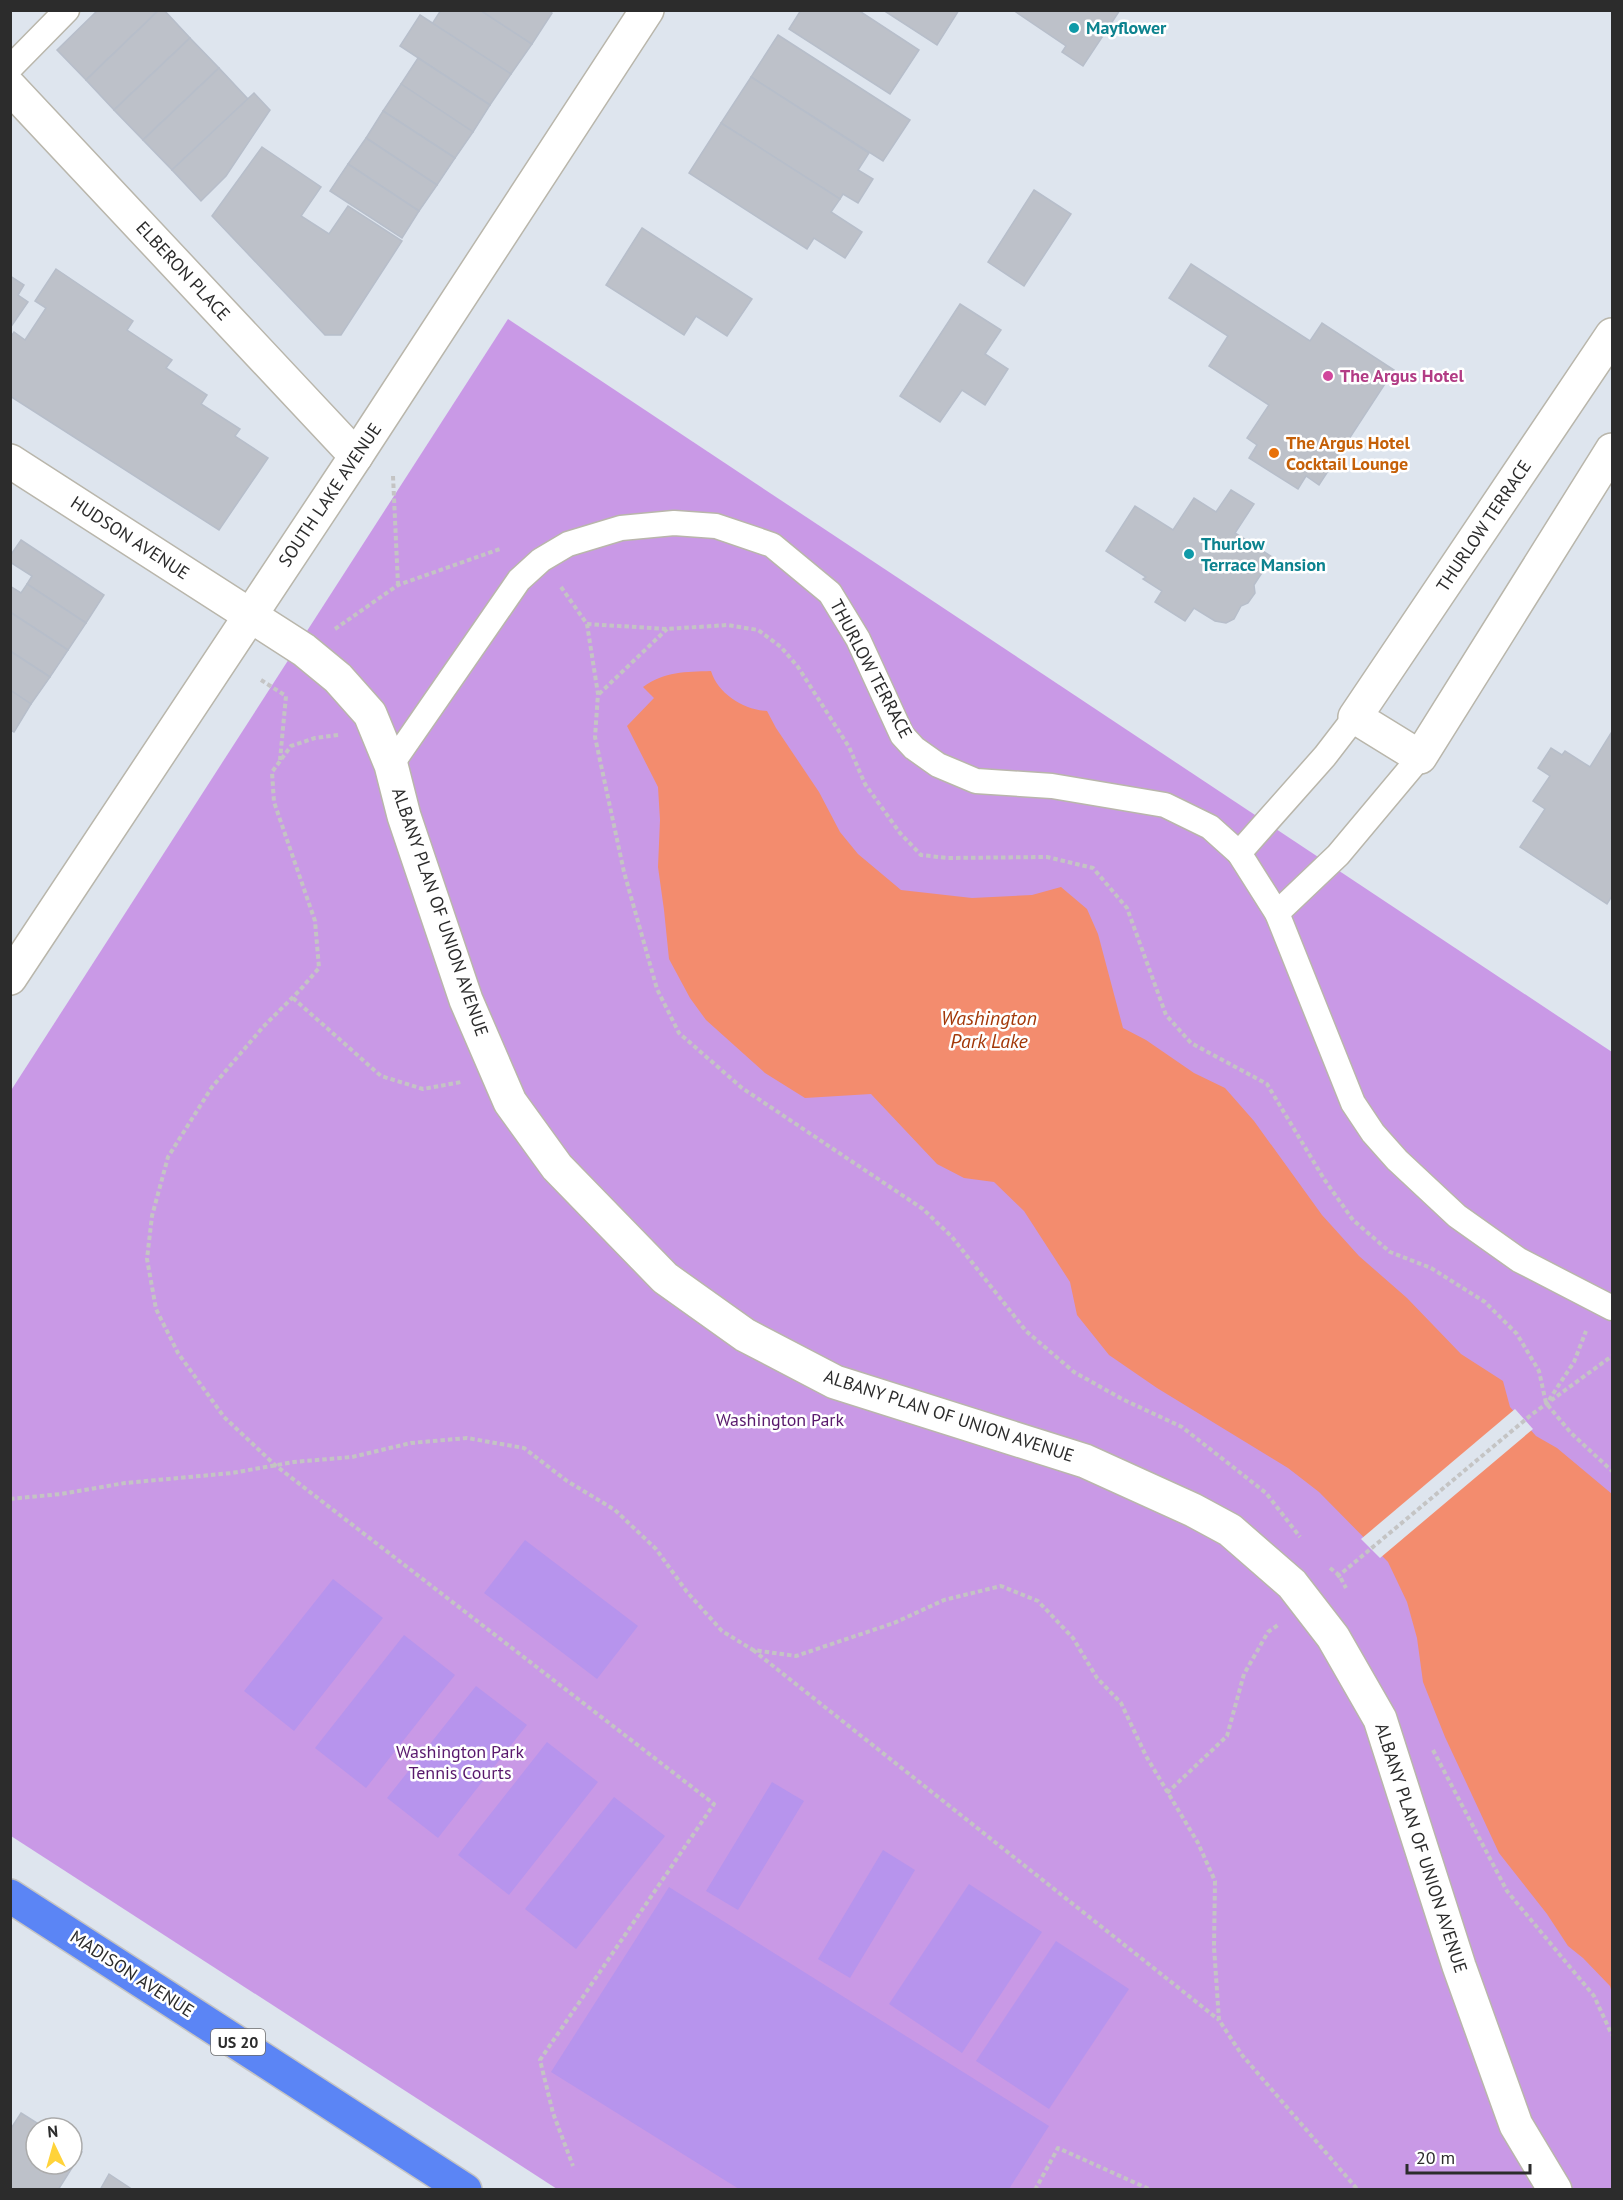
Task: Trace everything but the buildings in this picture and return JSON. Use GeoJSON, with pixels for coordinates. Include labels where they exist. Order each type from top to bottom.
{"type":"FeatureCollection","features":[{"type":"Feature","properties":{"kind":"main road","name":"MADISON AVENUE"},"geometry":{"type":"LineString","coordinates":[[10,1896],[465,2190]]}},
{"type":"Feature","properties":{"kind":"street","name":"SOUTH LAKE AVENUE"},"geometry":{"type":"LineString","coordinates":[[10,978],[356,456],[647,10]]}},
{"type":"Feature","properties":{"kind":"street","name":"ELBERON PLACE"},"geometry":{"type":"LineString","coordinates":[[10,87],[356,456]]}},
{"type":"Feature","properties":{"kind":"street","name":"THURLOW TERRACE"},"geometry":{"type":"LineString","coordinates":[[1355,717],[1612,335]]}},
{"type":"Feature","properties":{"kind":"street"},"geometry":{"type":"LineString","coordinates":[[1355,717],[1420,757],[1612,450]]}},
{"type":"Feature","properties":{"kind":"street","name":"HUDSON AVENUE"},"geometry":{"type":"LineString","coordinates":[[10,462],[249,615]]}},
{"type":"Feature","properties":{"kind":"street","name":"ALBANY PLAN OF UNION AVENUE"},"geometry":{"type":"LineString","coordinates":[[249,615],[304,650],[338,678],[370,714],[386,752],[404,816],[466,1000],[510,1102],[557,1167],[665,1278],[745,1335],[835,1382],[1085,1461],[1193,1510],[1230,1530],[1292,1584],[1333,1637],[1380,1719],[1459,1966],[1516,2125],[1555,2190]]}},
{"type":"Feature","properties":{"kind":"lane"},"geometry":{"type":"LineString","coordinates":[[10,68],[67,10]]}},
{"type":"Feature","properties":{"kind":"lane","name":"THURLOW TERRACE"},"geometry":{"type":"LineString","coordinates":[[386,752],[519,580],[541,560],[568,544],[621,528],[674,524],[716,526],[772,545],[830,593],[858,639],[902,735],[914,748],[938,765],[976,781],[1053,786],[1165,805],[1210,827],[1239,853],[1277,913],[1353,1102],[1373,1133],[1396,1160],[1457,1216],[1519,1260],[1606,1305]]}},
{"type":"Feature","properties":{"kind":"lane","name":"THURLOW TERRACE"},"geometry":{"type":"LineString","coordinates":[[1239,853],[1325,756],[1355,717]]}},
{"type":"Feature","properties":{"kind":"lane"},"geometry":{"type":"LineString","coordinates":[[1277,913],[1338,855],[1420,757]]}},
{"type":"Feature","properties":{"kind":"path"},"geometry":{"type":"LineString","coordinates":[[393,476],[398,585]]}},
{"type":"Feature","properties":{"kind":"path"},"geometry":{"type":"LineString","coordinates":[[304,650],[398,585],[501,549],[541,560],[587,624],[598,694],[595,737],[624,872],[657,989],[679,1033],[742,1088],[923,1209],[952,1237],[1026,1331],[1074,1372],[1122,1399],[1182,1427],[1266,1493],[1300,1538]]}},
{"type":"Feature","properties":{"kind":"path"},"geometry":{"type":"LineString","coordinates":[[587,624],[667,629],[728,625],[758,630],[780,647],[798,667],[849,747],[865,784],[900,833],[921,855],[948,858],[1047,857],[1093,868],[1127,908],[1166,1015],[1191,1043],[1267,1084],[1323,1179],[1353,1220],[1390,1252],[1431,1268],[1485,1302],[1517,1334],[1539,1371],[1546,1403],[1571,1433],[1612,1471]]}},
{"type":"Feature","properties":{"kind":"path"},"geometry":{"type":"LineString","coordinates":[[598,694],[667,629]]}},
{"type":"Feature","properties":{"kind":"path"},"geometry":{"type":"LineString","coordinates":[[261,680],[286,696],[280,760]]}},
{"type":"Feature","properties":{"kind":"path"},"geometry":{"type":"LineString","coordinates":[[386,752],[347,734],[315,738],[291,746],[272,772],[274,802],[315,921],[319,968],[263,1027],[212,1087],[168,1157],[152,1216],[147,1259],[156,1309],[178,1353],[224,1417],[275,1465],[714,1804],[540,2060],[553,2113],[573,2166]]}},
{"type":"Feature","properties":{"kind":"path"},"geometry":{"type":"LineString","coordinates":[[293,998],[381,1076],[423,1089],[455,1085],[496,1070]]}},
{"type":"Feature","properties":{"kind":"path"},"geometry":{"type":"LineString","coordinates":[[1546,1403],[1574,1362],[1606,1305]]}},
{"type":"Feature","properties":{"kind":"path"},"geometry":{"type":"LineString","coordinates":[[1167,1793],[1227,1736],[1244,1674],[1268,1632],[1308,1604],[1339,1575],[1531,1415],[1612,1356]]}},
{"type":"Feature","properties":{"kind":"path"},"geometry":{"type":"LineString","coordinates":[[10,1499],[61,1494],[125,1483],[232,1473],[275,1465],[352,1457],[411,1443],[467,1438],[524,1448],[567,1481],[615,1510],[656,1549],[687,1592],[722,1631],[753,1650],[1218,2020],[1242,2055],[1358,2190]]}},
{"type":"Feature","properties":{"kind":"path"},"geometry":{"type":"LineString","coordinates":[[1323,1561],[1339,1575],[1350,1594]]}},
{"type":"Feature","properties":{"kind":"path"},"geometry":{"type":"LineString","coordinates":[[753,1650],[796,1656],[894,1623],[944,1600],[1001,1586],[1038,1601],[1073,1638],[1097,1678],[1121,1703],[1146,1756],[1198,1843],[1215,1881],[1214,1947],[1218,2020]]}},
{"type":"Feature","properties":{"kind":"path"},"geometry":{"type":"LineString","coordinates":[[1429,1744],[1507,1891],[1594,1996],[1612,2035]]}},
{"type":"Feature","properties":{"kind":"path"},"geometry":{"type":"LineString","coordinates":[[1035,2190],[1058,2148],[1151,2190]]}},
{"type":"Feature","properties":{"kind":"green space","name":"Washington Park"},"geometry":{"type":"Polygon","coordinates":[[[508,319],[1612,1052],[1612,2189],[557,2189],[11,1836],[10,1092],[508,319]]]}},
{"type":"Feature","properties":{"kind":"green space"},"geometry":{"type":"Polygon","coordinates":[[[525,1540],[638,1626],[597,1679],[484,1593],[525,1540]]]}},
{"type":"Feature","properties":{"kind":"green space"},"geometry":{"type":"Polygon","coordinates":[[[333,1579],[383,1618],[294,1731],[244,1691],[333,1579]]]}},
{"type":"Feature","properties":{"kind":"green space"},"geometry":{"type":"Polygon","coordinates":[[[404,1635],[455,1675],[366,1788],[315,1748],[404,1635]]]}},
{"type":"Feature","properties":{"kind":"green space","name":"Washington Park Tennis Courts"},"geometry":{"type":"Polygon","coordinates":[[[476,1686],[527,1725],[438,1838],[387,1798],[476,1686]]]}},
{"type":"Feature","properties":{"kind":"green space"},"geometry":{"type":"Polygon","coordinates":[[[547,1742],[598,1782],[509,1895],[458,1855],[547,1742]]]}},
{"type":"Feature","properties":{"kind":"green space"},"geometry":{"type":"Polygon","coordinates":[[[772,1782],[804,1801],[738,1910],[706,1891],[772,1782]]]}},
{"type":"Feature","properties":{"kind":"green space"},"geometry":{"type":"Polygon","coordinates":[[[614,1797],[665,1836],[576,1949],[525,1909],[614,1797]]]}},
{"type":"Feature","properties":{"kind":"green space"},"geometry":{"type":"Polygon","coordinates":[[[883,1850],[915,1870],[850,1978],[818,1959],[883,1850]]]}},
{"type":"Feature","properties":{"kind":"green space"},"geometry":{"type":"Polygon","coordinates":[[[969,1884],[1042,1932],[962,2053],[889,2004],[969,1884]]]}},
{"type":"Feature","properties":{"kind":"green space"},"geometry":{"type":"Polygon","coordinates":[[[669,1887],[1049,2126],[1009,2189],[739,2189],[551,2072],[669,1887]]]}},
{"type":"Feature","properties":{"kind":"green space"},"geometry":{"type":"Polygon","coordinates":[[[1056,1941],[1129,1989],[1049,2109],[976,2061],[1056,1941]]]}},
{"type":"Feature","properties":{"kind":"water","name":"Washington Park Lake"},"geometry":{"type":"Polygon","coordinates":[[[711,671],[719,687],[733,699],[750,708],[767,711],[819,792],[840,832],[858,854],[901,890],[972,898],[1032,895],[1061,887],[1087,909],[1098,934],[1123,1028],[1146,1040],[1194,1073],[1225,1088],[1254,1121],[1322,1215],[1359,1256],[1407,1298],[1461,1354],[1503,1381],[1510,1407],[1536,1436],[1557,1448],[1612,1494],[1612,1993],[1610,1986],[1568,1946],[1547,1914],[1499,1853],[1445,1737],[1423,1682],[1417,1638],[1407,1602],[1388,1562],[1319,1492],[1288,1468],[1157,1388],[1109,1355],[1077,1315],[1070,1282],[1024,1211],[994,1182],[964,1178],[937,1164],[871,1094],[805,1098],[765,1073],[706,1020],[690,998],[669,959],[658,867],[660,820],[658,787],[627,726],[654,698],[643,687],[667,675],[711,671]]]}},
{"type":"Feature","properties":{"kind":"pier"},"geometry":{"type":"Polygon","coordinates":[[[1515,1409],[1533,1429],[1380,1558],[1361,1539],[1515,1409]]]}},
{"type":"Feature","properties":{"kind":"place","name":"Mayflower"},"geometry":{"type":"Point","coordinates":[1074,28]}},
{"type":"Feature","properties":{"kind":"place","name":"The Argus Hotel"},"geometry":{"type":"Point","coordinates":[1328,376]}},
{"type":"Feature","properties":{"kind":"place","name":"The Argus Hotel Cocktail Lounge"},"geometry":{"type":"Point","coordinates":[1274,453]}},
{"type":"Feature","properties":{"kind":"place","name":"Thurlow Terrace Mansion"},"geometry":{"type":"Point","coordinates":[1189,554]}}]}
